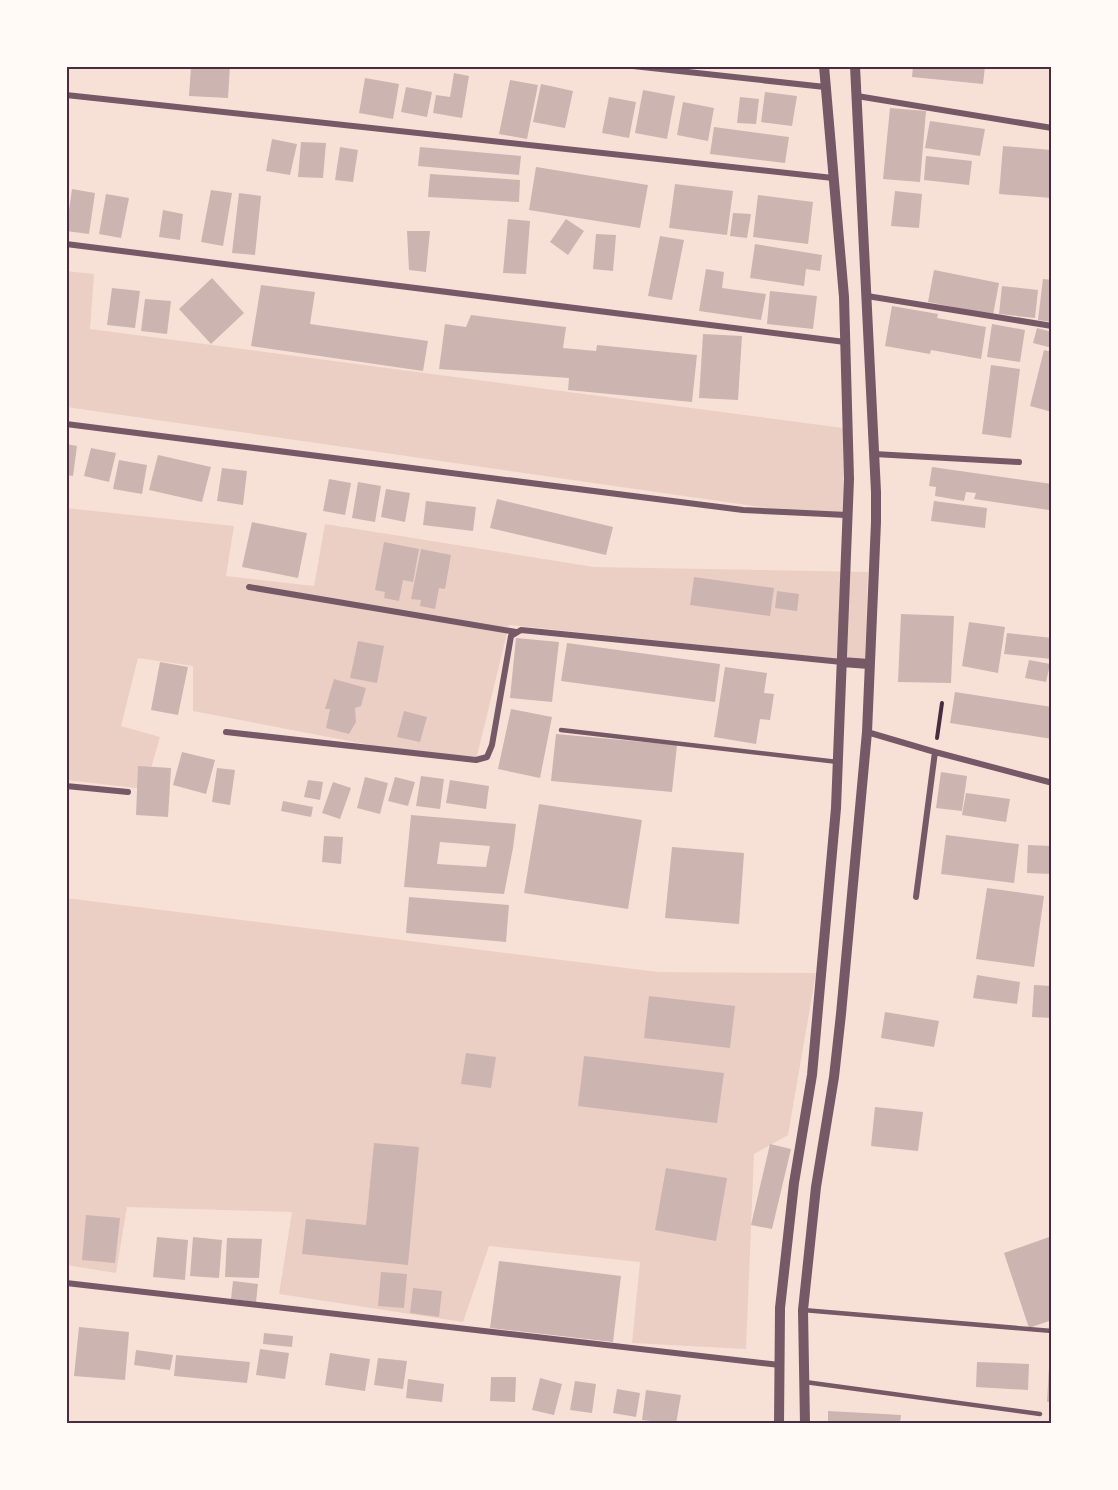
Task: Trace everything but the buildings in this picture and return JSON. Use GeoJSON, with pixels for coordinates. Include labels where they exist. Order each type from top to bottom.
{"type":"FeatureCollection","features":[{"type":"Feature","properties":{"kind":"street"},"geometry":{"type":"LineString","coordinates":[[633,66],[825,87]]}},
{"type":"Feature","properties":{"kind":"street"},"geometry":{"type":"LineString","coordinates":[[779,1424],[780,1308],[794,1183],[804,1132],[813,1064],[836,807],[849,479],[844,297],[824,66]]}},
{"type":"Feature","properties":{"kind":"street"},"geometry":{"type":"LineString","coordinates":[[805,1424],[803,1310],[816,1187],[834,1077],[867,732],[876,522],[855,66]]}},
{"type":"Feature","properties":{"kind":"street"},"geometry":{"type":"LineString","coordinates":[[66,95],[833,178]]}},
{"type":"Feature","properties":{"kind":"street"},"geometry":{"type":"LineString","coordinates":[[857,96],[1052,128]]}},
{"type":"Feature","properties":{"kind":"street"},"geometry":{"type":"LineString","coordinates":[[66,244],[845,342]]}},
{"type":"Feature","properties":{"kind":"street"},"geometry":{"type":"LineString","coordinates":[[867,296],[1052,326]]}},
{"type":"Feature","properties":{"kind":"street"},"geometry":{"type":"LineString","coordinates":[[66,424],[743,510],[847,514]]}},
{"type":"Feature","properties":{"kind":"street"},"geometry":{"type":"LineString","coordinates":[[874,454],[1019,462]]}},
{"type":"Feature","properties":{"kind":"street"},"geometry":{"type":"LineString","coordinates":[[249,587],[516,632]]}},
{"type":"Feature","properties":{"kind":"street"},"geometry":{"type":"LineString","coordinates":[[226,732],[476,760],[486,757],[492,745],[511,636],[521,630],[869,664]]}},
{"type":"Feature","properties":{"kind":"street"},"geometry":{"type":"LineString","coordinates":[[867,732],[1049,782]]}},
{"type":"Feature","properties":{"kind":"street"},"geometry":{"type":"LineString","coordinates":[[916,897],[935,752]]}},
{"type":"Feature","properties":{"kind":"street"},"geometry":{"type":"LineString","coordinates":[[66,786],[128,792]]}},
{"type":"Feature","properties":{"kind":"street"},"geometry":{"type":"LineString","coordinates":[[66,1283],[780,1365]]}},
{"type":"Feature","properties":{"kind":"lane"},"geometry":{"type":"LineString","coordinates":[[561,730],[838,762]]}},
{"type":"Feature","properties":{"kind":"lane"},"geometry":{"type":"LineString","coordinates":[[803,1310],[1052,1331]]}},
{"type":"Feature","properties":{"kind":"lane"},"geometry":{"type":"LineString","coordinates":[[803,1382],[1040,1414]]}},
{"type":"Feature","properties":{"kind":"path"},"geometry":{"type":"LineString","coordinates":[[935,752],[942,703]]}},
{"type":"Feature","properties":{"kind":"shaded area"},"geometry":{"type":"Polygon","coordinates":[[[66,271],[94,274],[90,329],[843,428],[844,519],[66,407],[66,271]]]}},
{"type":"Feature","properties":{"kind":"shaded area"},"geometry":{"type":"Polygon","coordinates":[[[66,508],[234,526],[226,576],[314,586],[325,524],[594,567],[868,572],[865,662],[509,625],[476,760],[391,749],[193,711],[193,666],[138,658],[121,726],[160,737],[145,789],[66,780],[66,508]]]}},
{"type":"Feature","properties":{"kind":"shaded area"},"geometry":{"type":"Polygon","coordinates":[[[66,898],[658,972],[816,973],[788,1135],[754,1154],[746,1349],[632,1343],[640,1262],[489,1246],[463,1322],[279,1294],[292,1212],[127,1207],[116,1273],[66,1265],[66,898]]]}}]}
